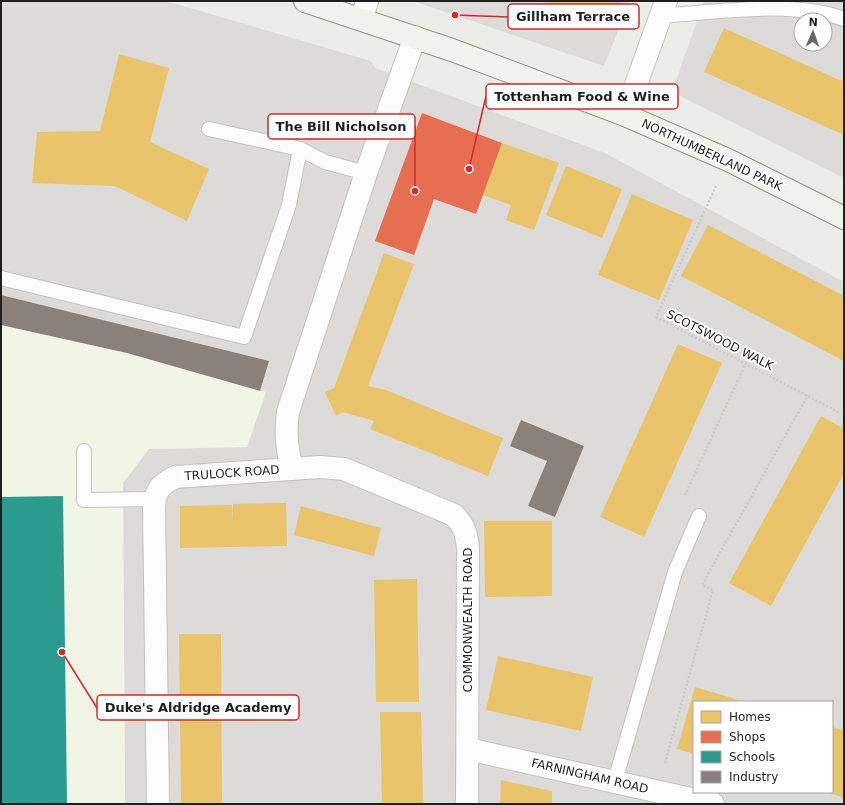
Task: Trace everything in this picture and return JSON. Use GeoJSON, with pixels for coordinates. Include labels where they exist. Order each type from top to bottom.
{"type":"FeatureCollection","features":[{"type":"Feature","properties":{"kind":"street","name":"NORTHUMBERLAND PARK"},"geometry":{"type":"LineString","coordinates":[[305,1],[364,10],[415,37],[625,114],[728,160],[844,218]]}},
{"type":"Feature","properties":{"kind":"street"},"geometry":{"type":"LineString","coordinates":[[625,114],[663,9]]}},
{"type":"Feature","properties":{"kind":"street","name":"TRULOCK ROAD"},"geometry":{"type":"LineString","coordinates":[[155,499],[156,493],[162,484],[175,478],[292,469],[286,447],[285,430],[288,412],[366,174],[415,37]]}},
{"type":"Feature","properties":{"kind":"street","name":"COMMONWEALTH ROAD"},"geometry":{"type":"LineString","coordinates":[[292,469],[320,466],[344,469],[454,515],[463,524],[467,536],[468,548],[467,804]]}},
{"type":"Feature","properties":{"kind":"street"},"geometry":{"type":"LineString","coordinates":[[155,499],[158,804]]}},
{"type":"Feature","properties":{"kind":"street","name":"FARNINGHAM ROAD"},"geometry":{"type":"LineString","coordinates":[[468,749],[713,804]]}},
{"type":"Feature","properties":{"kind":"lane"},"geometry":{"type":"LineString","coordinates":[[663,9],[783,7],[828,12],[844,19]]}},
{"type":"Feature","properties":{"kind":"lane"},"geometry":{"type":"LineString","coordinates":[[209,129],[300,149],[325,162],[366,174]]}},
{"type":"Feature","properties":{"kind":"lane"},"geometry":{"type":"LineString","coordinates":[[1,278],[244,337],[289,205],[300,149]]}},
{"type":"Feature","properties":{"kind":"lane"},"geometry":{"type":"LineString","coordinates":[[84,450],[84,500],[155,499]]}},
{"type":"Feature","properties":{"kind":"lane"},"geometry":{"type":"LineString","coordinates":[[615,781],[675,572],[699,516]]}},
{"type":"Feature","properties":{"kind":"path","name":"SCOTSWOOD WALK"},"geometry":{"type":"LineString","coordinates":[[728,160],[656,317],[746,362],[844,415]]}},
{"type":"Feature","properties":{"kind":"path"},"geometry":{"type":"LineString","coordinates":[[683,499],[746,362]]}},
{"type":"Feature","properties":{"kind":"path"},"geometry":{"type":"LineString","coordinates":[[663,770],[713,590],[702,586],[808,395]]}},
{"type":"Feature","properties":{"kind":"shaded area"},"geometry":{"type":"Polygon","coordinates":[[[1,1],[166,1],[371,61],[375,68],[605,153],[844,282],[844,804],[125,804],[123,483],[149,449],[247,447],[260,391],[127,353],[1,325],[1,1]]]}},
{"type":"Feature","properties":{"kind":"shaded area"},"geometry":{"type":"Polygon","coordinates":[[[413,1],[630,1],[604,66],[413,1]]]}},
{"type":"Feature","properties":{"kind":"shaded area"},"geometry":{"type":"Polygon","coordinates":[[[704,1],[844,1],[844,178],[672,92],[704,1]]]}},
{"type":"Feature","properties":{"kind":"shaded area"},"geometry":{"type":"Polygon","coordinates":[[[1,325],[127,353],[266,392],[247,447],[149,449],[123,483],[125,804],[1,804],[1,325]]]}},
{"type":"Feature","properties":{"kind":"building: Homes"},"geometry":{"type":"Polygon","coordinates":[[[541,1],[620,1],[609,28],[541,1]]]}},
{"type":"Feature","properties":{"kind":"building: Homes"},"geometry":{"type":"Polygon","coordinates":[[[724,28],[844,82],[844,135],[704,72],[724,28]]]}},
{"type":"Feature","properties":{"kind":"building: Homes"},"geometry":{"type":"Polygon","coordinates":[[[119,54],[169,68],[150,142],[209,169],[187,221],[115,186],[32,183],[37,132],[100,131],[119,54]]]}},
{"type":"Feature","properties":{"kind":"building: Homes"},"geometry":{"type":"Polygon","coordinates":[[[502,143],[559,163],[534,230],[506,220],[511,205],[483,195],[502,143]]]}},
{"type":"Feature","properties":{"kind":"building: Homes"},"geometry":{"type":"Polygon","coordinates":[[[566,166],[622,189],[602,238],[546,215],[566,166]]]}},
{"type":"Feature","properties":{"kind":"building: Homes"},"geometry":{"type":"Polygon","coordinates":[[[632,194],[693,220],[659,300],[598,275],[632,194]]]}},
{"type":"Feature","properties":{"kind":"building: Homes"},"geometry":{"type":"Polygon","coordinates":[[[708,225],[844,296],[844,361],[681,276],[708,225]]]}},
{"type":"Feature","properties":{"kind":"building: Homes"},"geometry":{"type":"Polygon","coordinates":[[[384,253],[414,264],[368,386],[386,390],[503,438],[488,476],[370,429],[374,421],[343,412],[336,416],[325,392],[334,388],[384,253]]]}},
{"type":"Feature","properties":{"kind":"building: Homes"},"geometry":{"type":"Polygon","coordinates":[[[678,344],[722,363],[644,537],[600,517],[678,344]]]}},
{"type":"Feature","properties":{"kind":"building: Homes"},"geometry":{"type":"Polygon","coordinates":[[[821,416],[844,429],[844,473],[771,606],[729,583],[821,416]]]}},
{"type":"Feature","properties":{"kind":"building: Homes"},"geometry":{"type":"Polygon","coordinates":[[[286,503],[287,546],[180,548],[180,506],[232,505],[233,523],[233,504],[286,503]]]}},
{"type":"Feature","properties":{"kind":"building: Homes"},"geometry":{"type":"Polygon","coordinates":[[[301,506],[381,528],[374,556],[294,535],[301,506]]]}},
{"type":"Feature","properties":{"kind":"building: Homes"},"geometry":{"type":"Polygon","coordinates":[[[484,521],[552,521],[552,596],[485,597],[484,521]]]}},
{"type":"Feature","properties":{"kind":"building: Homes"},"geometry":{"type":"Polygon","coordinates":[[[417,579],[419,702],[376,702],[374,580],[417,579]]]}},
{"type":"Feature","properties":{"kind":"building: Homes"},"geometry":{"type":"Polygon","coordinates":[[[179,634],[221,634],[222,804],[181,804],[179,634]]]}},
{"type":"Feature","properties":{"kind":"building: Homes"},"geometry":{"type":"Polygon","coordinates":[[[498,656],[593,677],[581,731],[486,710],[498,656]]]}},
{"type":"Feature","properties":{"kind":"building: Homes"},"geometry":{"type":"Polygon","coordinates":[[[695,687],[742,701],[693,701],[693,754],[677,749],[695,687]]]}},
{"type":"Feature","properties":{"kind":"building: Homes"},"geometry":{"type":"Polygon","coordinates":[[[380,712],[421,712],[423,804],[382,804],[380,712]]]}},
{"type":"Feature","properties":{"kind":"building: Homes"},"geometry":{"type":"Polygon","coordinates":[[[833,727],[844,730],[844,798],[829,793],[833,793],[833,727]]]}},
{"type":"Feature","properties":{"kind":"building: Homes"},"geometry":{"type":"Polygon","coordinates":[[[501,780],[552,791],[552,804],[500,804],[501,780]]]}},
{"type":"Feature","properties":{"kind":"building: Shops"},"geometry":{"type":"Polygon","coordinates":[[[422,113],[502,143],[476,214],[434,199],[414,255],[375,241],[422,113]]]}},
{"type":"Feature","properties":{"kind":"building: Schools"},"geometry":{"type":"Polygon","coordinates":[[[63,496],[67,804],[1,804],[1,497],[63,496]]]}},
{"type":"Feature","properties":{"kind":"building: Industry"},"geometry":{"type":"Polygon","coordinates":[[[1,295],[269,361],[260,391],[127,353],[1,325],[1,295]]]}},
{"type":"Feature","properties":{"kind":"building: Industry"},"geometry":{"type":"Polygon","coordinates":[[[521,420],[584,446],[555,517],[528,506],[547,461],[510,446],[521,420]]]}},
{"type":"Feature","properties":{"kind":"place","name":"Gillham Terrace"},"geometry":{"type":"Point","coordinates":[455,15]}},
{"type":"Feature","properties":{"kind":"place","name":"Tottenham Food & Wine"},"geometry":{"type":"Point","coordinates":[469,169]}},
{"type":"Feature","properties":{"kind":"place","name":"The Bill Nicholson"},"geometry":{"type":"Point","coordinates":[415,191]}},
{"type":"Feature","properties":{"kind":"place","name":"Duke's Aldridge Academy"},"geometry":{"type":"Point","coordinates":[62,652]}}]}
